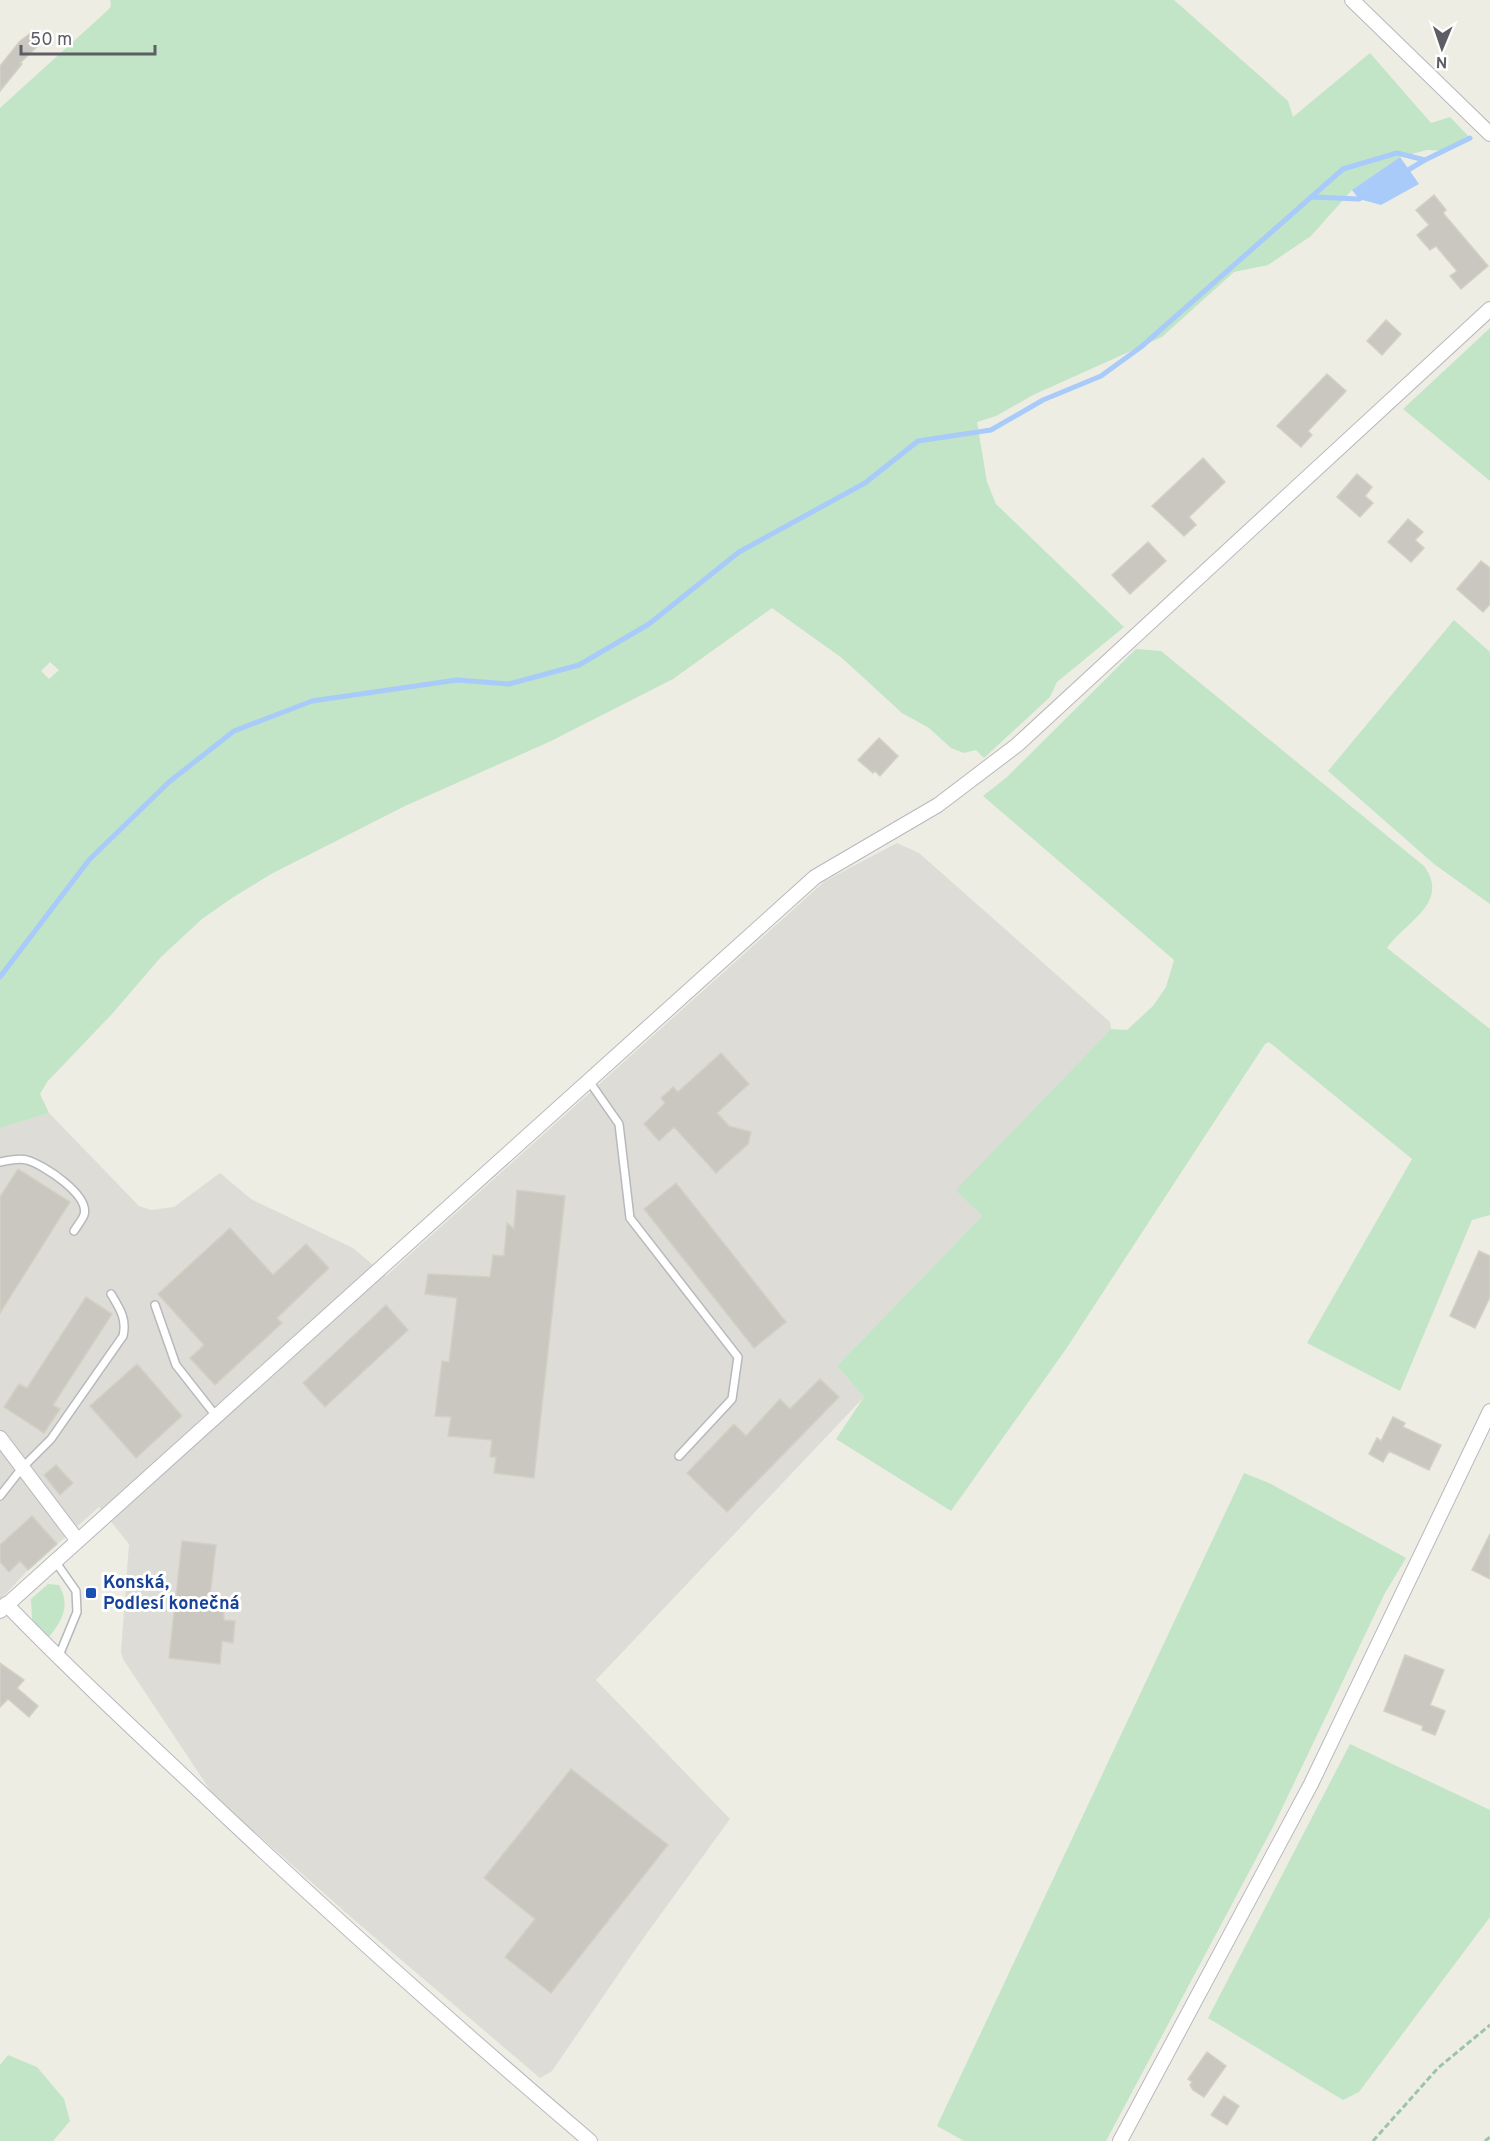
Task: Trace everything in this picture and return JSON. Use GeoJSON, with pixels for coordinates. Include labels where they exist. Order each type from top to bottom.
{"type":"FeatureCollection","features":[{"type":"Feature","properties":{"kind":"street"},"geometry":{"type":"LineString","coordinates":[[1352,0],[1490,135]]}},
{"type":"Feature","properties":{"kind":"street"},"geometry":{"type":"LineString","coordinates":[[590,2141],[447,2019],[262,1850],[2,1605],[55,1561],[815,877],[938,805],[1017,745],[1490,309]]}},
{"type":"Feature","properties":{"kind":"street"},"geometry":{"type":"LineString","coordinates":[[1120,2141],[1311,1784],[1490,1411]]}},
{"type":"Feature","properties":{"kind":"street"},"geometry":{"type":"LineString","coordinates":[[0,1438],[78,1540]]}},
{"type":"Feature","properties":{"kind":"lane"},"geometry":{"type":"LineString","coordinates":[[589,1081],[618,1124],[630,1218],[738,1357],[732,1399],[679,1456]]}},
{"type":"Feature","properties":{"kind":"lane"},"geometry":{"type":"LineString","coordinates":[[0,1162],[25,1159],[33,1162],[76,1191],[84,1205],[84,1215],[74,1231]]}},
{"type":"Feature","properties":{"kind":"lane"},"geometry":{"type":"LineString","coordinates":[[0,1496],[22,1468],[51,1439],[123,1336],[125,1326],[123,1315],[111,1294]]}},
{"type":"Feature","properties":{"kind":"lane"},"geometry":{"type":"LineString","coordinates":[[155,1305],[176,1365],[216,1416]]}},
{"type":"Feature","properties":{"kind":"lane"},"geometry":{"type":"LineString","coordinates":[[55,1561],[76,1591],[77,1612],[58,1658]]}},
{"type":"Feature","properties":{"kind":"path"},"geometry":{"type":"LineString","coordinates":[[1373,2141],[1438,2068],[1490,2025]]}},
{"type":"Feature","properties":{"kind":"path"},"geometry":{"type":"LineString","coordinates":[[1485,2141],[1490,2137]]}},
{"type":"Feature","properties":{"kind":"shaded area"},"geometry":{"type":"Polygon","coordinates":[[[897,843],[919,853],[1110,1022],[1111,1029],[957,1190],[982,1216],[837,1366],[864,1397],[596,1680],[730,1819],[637,1947],[552,2071],[540,2078],[352,1918],[214,1796],[123,1659],[121,1652],[129,1544],[99,1507],[28,1570],[0,1600],[0,1128],[49,1113],[139,1206],[151,1210],[174,1207],[220,1173],[251,1199],[353,1248],[386,1276],[825,881],[897,843]]]}},
{"type":"Feature","properties":{"kind":"green space"},"geometry":{"type":"Polygon","coordinates":[[[110,0],[1174,0],[1288,101],[1293,117],[1370,53],[1431,123],[1450,117],[1472,140],[1448,151],[1427,150],[1400,157],[1352,190],[1311,236],[1268,265],[1234,272],[1162,337],[1033,395],[996,416],[977,422],[987,482],[996,504],[1124,627],[1057,682],[1050,697],[984,758],[976,750],[964,753],[951,748],[929,728],[902,713],[842,658],[772,608],[673,679],[551,741],[405,806],[271,874],[232,898],[202,919],[161,957],[112,1014],[47,1082],[40,1094],[49,1113],[0,1128],[0,108],[111,6],[110,0]],[[50,662],[41,671],[49,679],[59,670],[50,662]]]}},
{"type":"Feature","properties":{"kind":"green space"},"geometry":{"type":"Polygon","coordinates":[[[1490,328],[1490,481],[1403,409],[1490,328]]]}},
{"type":"Feature","properties":{"kind":"green space"},"geometry":{"type":"Polygon","coordinates":[[[1454,620],[1490,652],[1490,904],[1434,864],[1328,771],[1454,620]]]}},
{"type":"Feature","properties":{"kind":"green space"},"geometry":{"type":"Polygon","coordinates":[[[1136,649],[1161,651],[1424,866],[1431,879],[1432,891],[1429,901],[1387,948],[1490,1029],[1490,1215],[1472,1220],[1400,1391],[1307,1343],[1412,1159],[1269,1042],[1265,1044],[1066,1349],[951,1511],[836,1439],[864,1397],[837,1366],[982,1216],[956,1190],[1111,1029],[1127,1030],[1153,1006],[1166,987],[1174,960],[983,796],[1007,777],[1136,649]]]}},
{"type":"Feature","properties":{"kind":"green space"},"geometry":{"type":"Polygon","coordinates":[[[1244,1473],[1269,1483],[1406,1558],[1385,1593],[1274,1825],[1106,2141],[964,2141],[937,2126],[1244,1473]]]}},
{"type":"Feature","properties":{"kind":"green space"},"geometry":{"type":"Polygon","coordinates":[[[48,1584],[59,1585],[63,1593],[64,1607],[61,1619],[48,1638],[32,1619],[31,1599],[48,1584]]]}},
{"type":"Feature","properties":{"kind":"green space"},"geometry":{"type":"Polygon","coordinates":[[[1350,1744],[1490,1810],[1490,1917],[1359,2092],[1343,2100],[1208,2018],[1350,1744]]]}},
{"type":"Feature","properties":{"kind":"green space"},"geometry":{"type":"Polygon","coordinates":[[[8,2055],[37,2067],[64,2099],[70,2121],[53,2141],[0,2141],[0,2065],[8,2055]]]}},
{"type":"Feature","properties":{"kind":"water"},"geometry":{"type":"Polygon","coordinates":[[[1400,157],[1419,184],[1381,205],[1359,199],[1352,190],[1400,157]]]}},
{"type":"Feature","properties":{"kind":"building"},"geometry":{"type":"Polygon","coordinates":[[[35,30],[44,40],[20,63],[22,64],[0,91],[0,66],[20,41],[35,30]]]}},
{"type":"Feature","properties":{"kind":"building"},"geometry":{"type":"Polygon","coordinates":[[[1434,195],[1446,210],[1443,213],[1488,266],[1461,289],[1450,276],[1457,271],[1436,246],[1430,250],[1417,235],[1429,225],[1416,210],[1434,195]]]}},
{"type":"Feature","properties":{"kind":"building"},"geometry":{"type":"Polygon","coordinates":[[[1386,320],[1401,334],[1382,355],[1367,341],[1386,320]]]}},
{"type":"Feature","properties":{"kind":"building"},"geometry":{"type":"Polygon","coordinates":[[[1327,374],[1346,391],[1308,431],[1312,435],[1301,447],[1277,426],[1327,374]]]}},
{"type":"Feature","properties":{"kind":"building"},"geometry":{"type":"Polygon","coordinates":[[[1203,458],[1225,482],[1189,517],[1196,525],[1184,536],[1152,506],[1203,458]]]}},
{"type":"Feature","properties":{"kind":"building"},"geometry":{"type":"Polygon","coordinates":[[[1357,474],[1372,487],[1365,496],[1373,503],[1360,517],[1337,497],[1357,474]]]}},
{"type":"Feature","properties":{"kind":"building"},"geometry":{"type":"Polygon","coordinates":[[[1408,519],[1423,532],[1415,540],[1424,548],[1411,562],[1388,542],[1408,519]]]}},
{"type":"Feature","properties":{"kind":"building"},"geometry":{"type":"Polygon","coordinates":[[[1148,542],[1166,561],[1130,594],[1112,575],[1148,542]]]}},
{"type":"Feature","properties":{"kind":"building"},"geometry":{"type":"Polygon","coordinates":[[[1481,561],[1490,568],[1490,604],[1483,612],[1457,589],[1481,561]]]}},
{"type":"Feature","properties":{"kind":"building"},"geometry":{"type":"Polygon","coordinates":[[[879,738],[898,756],[880,776],[858,760],[879,738]]]}},
{"type":"Feature","properties":{"kind":"building"},"geometry":{"type":"Polygon","coordinates":[[[721,1053],[749,1084],[717,1113],[729,1126],[751,1132],[748,1144],[716,1173],[674,1127],[659,1141],[644,1124],[665,1103],[661,1098],[673,1087],[678,1092],[721,1053]]]}},
{"type":"Feature","properties":{"kind":"building"},"geometry":{"type":"Polygon","coordinates":[[[18,1169],[70,1202],[0,1313],[0,1197],[18,1169]]]}},
{"type":"Feature","properties":{"kind":"building"},"geometry":{"type":"Polygon","coordinates":[[[676,1183],[786,1322],[754,1348],[644,1209],[676,1183]]]}},
{"type":"Feature","properties":{"kind":"building"},"geometry":{"type":"Polygon","coordinates":[[[517,1190],[565,1196],[534,1478],[494,1473],[496,1457],[490,1457],[492,1440],[448,1436],[451,1417],[435,1416],[442,1361],[449,1362],[457,1298],[425,1294],[428,1274],[490,1277],[493,1255],[504,1256],[507,1223],[514,1229],[517,1190]]]}},
{"type":"Feature","properties":{"kind":"building"},"geometry":{"type":"Polygon","coordinates":[[[230,1228],[273,1275],[306,1244],[329,1268],[277,1318],[282,1323],[215,1385],[190,1358],[204,1345],[158,1294],[230,1228]]]}},
{"type":"Feature","properties":{"kind":"building"},"geometry":{"type":"Polygon","coordinates":[[[1479,1251],[1490,1256],[1490,1297],[1475,1328],[1450,1316],[1479,1251]]]}},
{"type":"Feature","properties":{"kind":"building"},"geometry":{"type":"Polygon","coordinates":[[[86,1297],[112,1314],[53,1405],[60,1409],[44,1433],[4,1407],[19,1384],[27,1388],[86,1297]]]}},
{"type":"Feature","properties":{"kind":"building"},"geometry":{"type":"Polygon","coordinates":[[[386,1305],[408,1330],[325,1407],[303,1383],[386,1305]]]}},
{"type":"Feature","properties":{"kind":"building"},"geometry":{"type":"Polygon","coordinates":[[[137,1364],[182,1416],[136,1458],[90,1406],[137,1364]]]}},
{"type":"Feature","properties":{"kind":"building"},"geometry":{"type":"Polygon","coordinates":[[[820,1379],[839,1397],[727,1512],[687,1473],[734,1424],[746,1436],[780,1399],[790,1409],[820,1379]]]}},
{"type":"Feature","properties":{"kind":"building"},"geometry":{"type":"Polygon","coordinates":[[[1393,1417],[1405,1423],[1403,1427],[1441,1445],[1429,1470],[1389,1451],[1383,1462],[1369,1454],[1377,1438],[1381,1441],[1393,1417]]]}},
{"type":"Feature","properties":{"kind":"building"},"geometry":{"type":"Polygon","coordinates":[[[56,1465],[73,1483],[60,1495],[44,1475],[56,1465]]]}},
{"type":"Feature","properties":{"kind":"building"},"geometry":{"type":"Polygon","coordinates":[[[32,1516],[57,1544],[28,1570],[20,1561],[9,1572],[0,1562],[0,1545],[32,1516]]]}},
{"type":"Feature","properties":{"kind":"building"},"geometry":{"type":"Polygon","coordinates":[[[1490,1534],[1490,1579],[1472,1570],[1490,1534]]]}},
{"type":"Feature","properties":{"kind":"building"},"geometry":{"type":"Polygon","coordinates":[[[182,1541],[216,1545],[210,1596],[223,1597],[224,1620],[235,1621],[233,1643],[222,1641],[220,1664],[169,1658],[182,1541]]]}},
{"type":"Feature","properties":{"kind":"building"},"geometry":{"type":"Polygon","coordinates":[[[1405,1655],[1444,1670],[1430,1705],[1445,1711],[1435,1735],[1422,1730],[1423,1726],[1384,1711],[1405,1655]]]}},
{"type":"Feature","properties":{"kind":"building"},"geometry":{"type":"Polygon","coordinates":[[[0,1663],[24,1680],[17,1688],[38,1706],[29,1717],[8,1699],[0,1707],[0,1663]]]}},
{"type":"Feature","properties":{"kind":"building"},"geometry":{"type":"Polygon","coordinates":[[[571,1769],[668,1845],[551,1993],[505,1957],[535,1919],[484,1878],[571,1769]]]}},
{"type":"Feature","properties":{"kind":"building"},"geometry":{"type":"Polygon","coordinates":[[[1207,2052],[1226,2066],[1204,2097],[1193,2090],[1190,2085],[1192,2082],[1188,2079],[1207,2052]]]}},
{"type":"Feature","properties":{"kind":"building"},"geometry":{"type":"Polygon","coordinates":[[[1224,2096],[1239,2106],[1227,2125],[1211,2115],[1224,2096]]]}},
{"type":"Feature","properties":{"kind":"waterway"},"geometry":{"type":"LineString","coordinates":[[0,977],[89,860],[169,782],[234,731],[312,701],[457,680],[509,684],[579,665],[649,624],[739,552],[865,483],[918,441],[991,430],[1043,400],[1101,376],[1141,347],[1343,169],[1397,153],[1425,160],[1470,138]]}},
{"type":"Feature","properties":{"kind":"waterway"},"geometry":{"type":"LineString","coordinates":[[1403,173],[1425,160]]}},
{"type":"Feature","properties":{"kind":"waterway"},"geometry":{"type":"LineString","coordinates":[[1312,197],[1359,199],[1364,196]]}},
{"type":"Feature","properties":{"kind":"place","name":"Konská, Podlesí konečná"},"geometry":{"type":"Point","coordinates":[91,1593]}}]}
